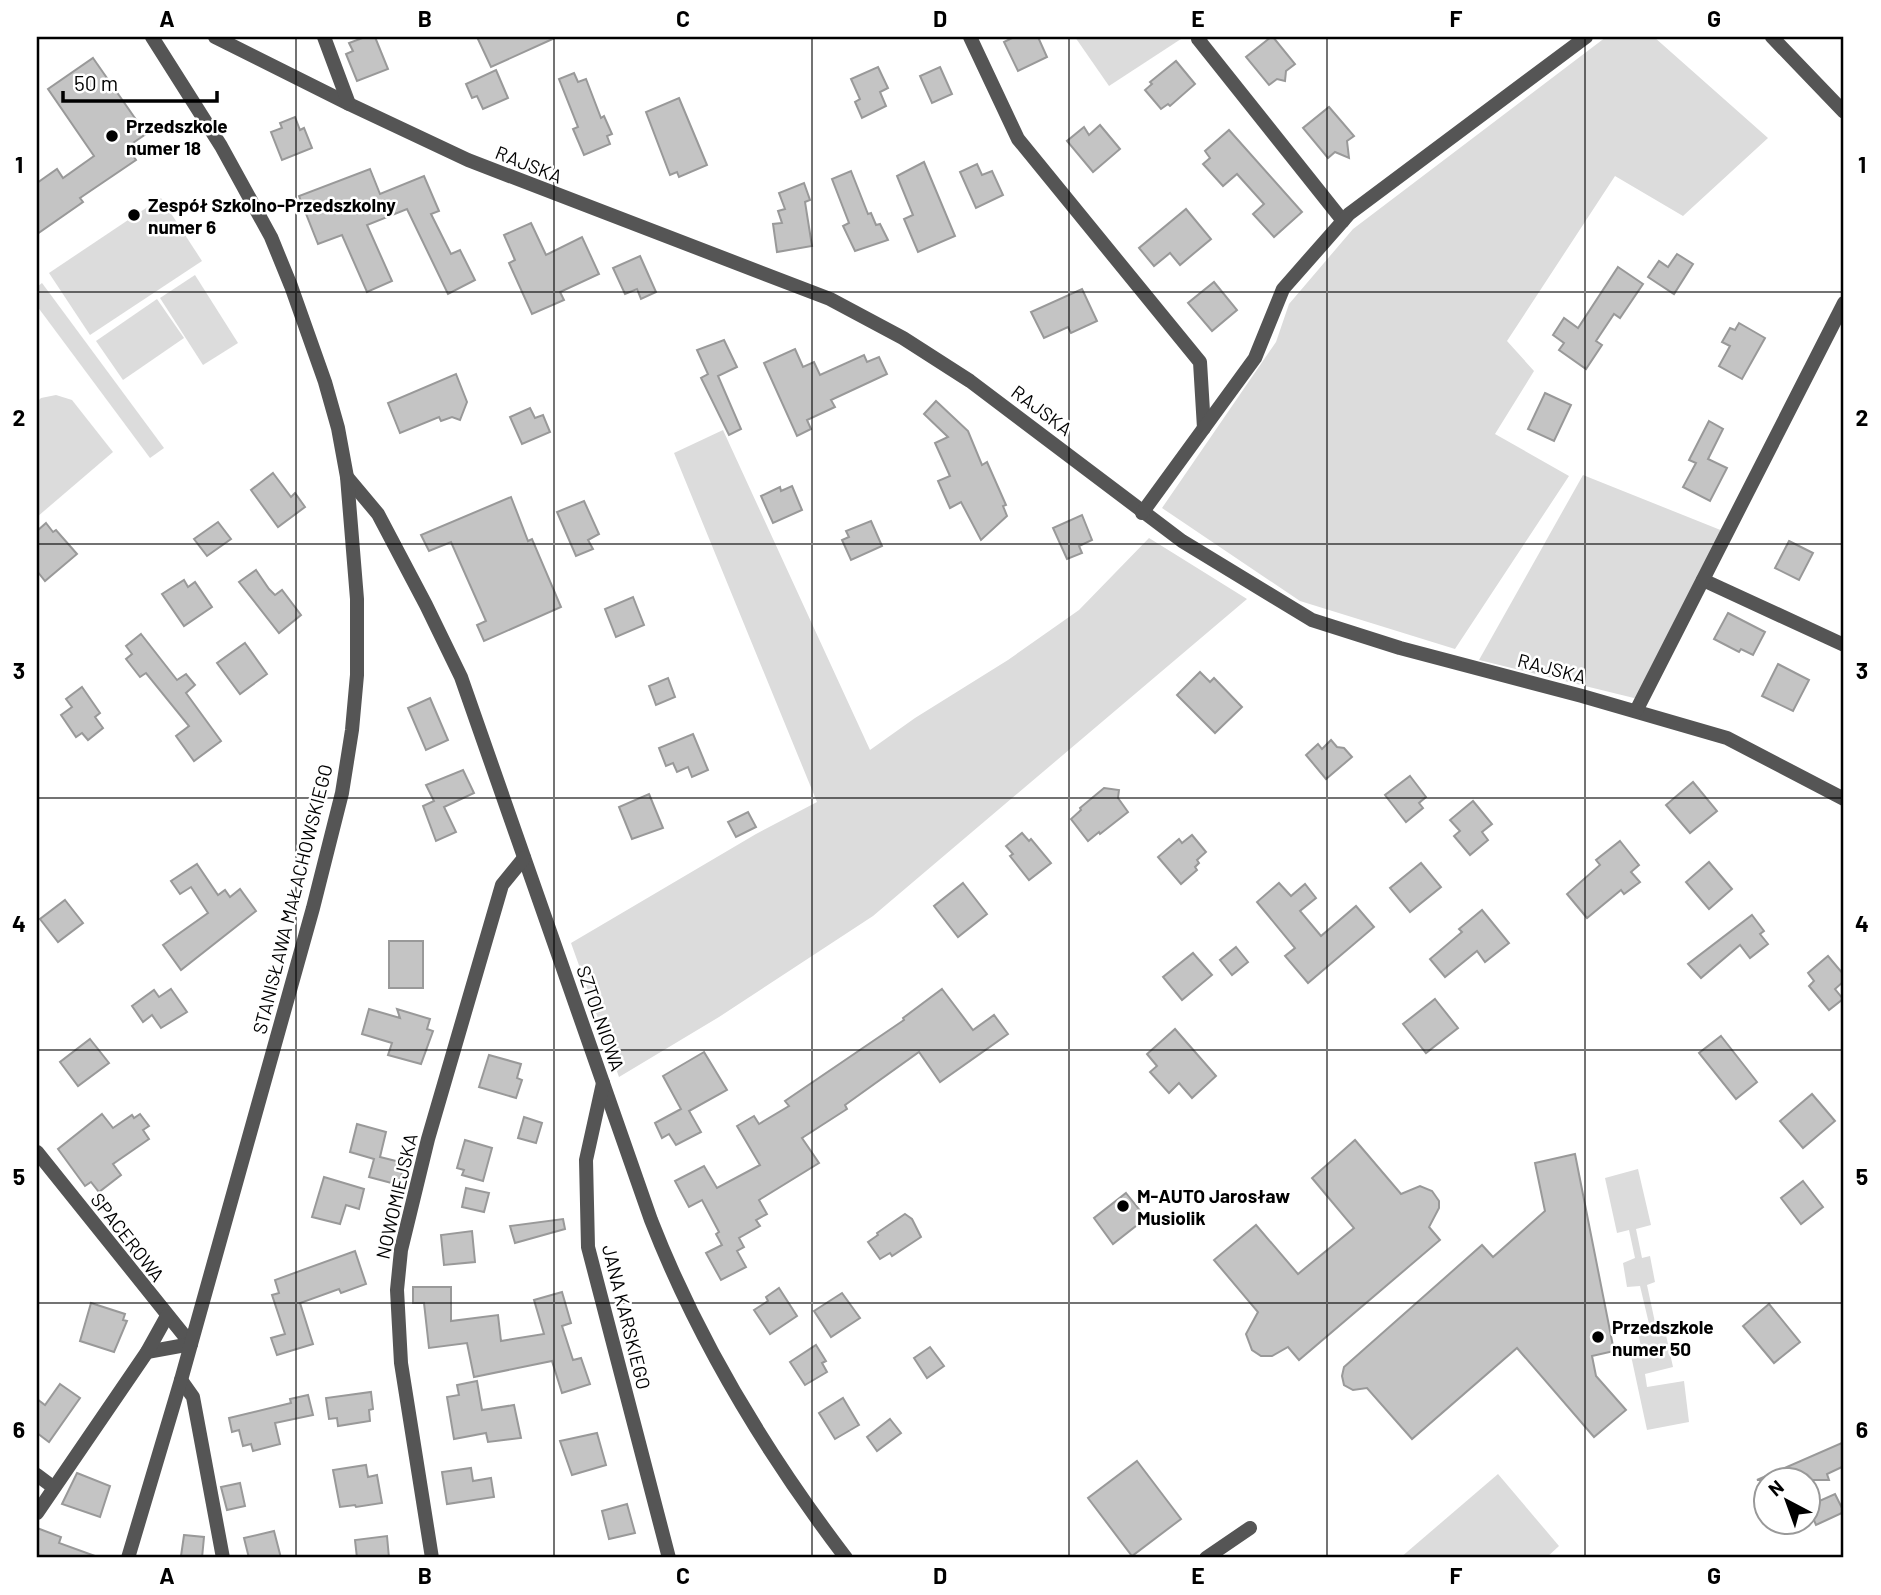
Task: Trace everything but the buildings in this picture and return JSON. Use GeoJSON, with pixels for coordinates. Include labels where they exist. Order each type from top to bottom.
{"type":"FeatureCollection","features":[{"type":"Feature","properties":{"kind":"street","name":"STANISŁAWA MAŁACHOWSKIEGO"},"geometry":{"type":"LineString","coordinates":[[128,1558],[181,1380],[310,919],[342,793],[357,675],[357,598],[347,477],[338,428],[325,382],[271,237],[221,146],[152,37]]}},
{"type":"Feature","properties":{"kind":"street","name":"RAJSKA"},"geometry":{"type":"LineString","coordinates":[[215,37],[468,160],[830,299],[903,338],[971,381],[1050,439],[1142,513],[1235,575],[1312,620],[1399,648],[1727,738],[1844,799]]}},
{"type":"Feature","properties":{"kind":"street"},"geometry":{"type":"LineString","coordinates":[[324,37],[349,104]]}},
{"type":"Feature","properties":{"kind":"street"},"geometry":{"type":"LineString","coordinates":[[970,37],[1018,139],[1200,362],[1204,428]]}},
{"type":"Feature","properties":{"kind":"street"},"geometry":{"type":"LineString","coordinates":[[1201,37],[1198,39],[1343,221]]}},
{"type":"Feature","properties":{"kind":"street"},"geometry":{"type":"LineString","coordinates":[[1142,513],[1255,358],[1283,289],[1349,214],[1586,37]]}},
{"type":"Feature","properties":{"kind":"street"},"geometry":{"type":"LineString","coordinates":[[1772,37],[1844,112]]}},
{"type":"Feature","properties":{"kind":"street"},"geometry":{"type":"LineString","coordinates":[[1636,711],[1844,303]]}},
{"type":"Feature","properties":{"kind":"street","name":"SZTOLNIOWA"},"geometry":{"type":"LineString","coordinates":[[347,477],[378,514],[451,655],[651,1220],[698,1327],[754,1427],[845,1558]]}},
{"type":"Feature","properties":{"kind":"street"},"geometry":{"type":"LineString","coordinates":[[1703,580],[1844,645]]}},
{"type":"Feature","properties":{"kind":"street","name":"NOWOMIEJSKA"},"geometry":{"type":"LineString","coordinates":[[432,1558],[400,1351],[397,1290],[401,1250],[428,1139],[502,885],[524,858]]}},
{"type":"Feature","properties":{"kind":"street","name":"JANA KARSKIEGO"},"geometry":{"type":"LineString","coordinates":[[603,1083],[586,1160],[588,1247],[669,1558]]}},
{"type":"Feature","properties":{"kind":"street","name":"SPACEROWA"},"geometry":{"type":"LineString","coordinates":[[37,1152],[191,1344]]}},
{"type":"Feature","properties":{"kind":"street"},"geometry":{"type":"LineString","coordinates":[[37,1513],[147,1352],[167,1316]]}},
{"type":"Feature","properties":{"kind":"street"},"geometry":{"type":"LineString","coordinates":[[147,1352],[191,1344]]}},
{"type":"Feature","properties":{"kind":"street"},"geometry":{"type":"LineString","coordinates":[[181,1380],[192,1397],[223,1558]]}},
{"type":"Feature","properties":{"kind":"street"},"geometry":{"type":"LineString","coordinates":[[37,1475],[53,1487]]}},
{"type":"Feature","properties":{"kind":"street"},"geometry":{"type":"LineString","coordinates":[[1206,1558],[1250,1528]]}},
{"type":"Feature","properties":{"kind":"shaded area"},"geometry":{"type":"Polygon","coordinates":[[[1075,37],[1184,37],[1109,86],[1075,37]]]}},
{"type":"Feature","properties":{"kind":"shaded area"},"geometry":{"type":"Polygon","coordinates":[[[1606,37],[1654,37],[1768,138],[1683,216],[1615,176],[1507,341],[1534,371],[1495,434],[1569,476],[1455,649],[1300,601],[1162,508],[1276,342],[1289,304],[1353,229],[1606,37]]]}},
{"type":"Feature","properties":{"kind":"shaded area"},"geometry":{"type":"Polygon","coordinates":[[[161,198],[202,261],[90,335],[49,273],[161,198]]]}},
{"type":"Feature","properties":{"kind":"shaded area"},"geometry":{"type":"Polygon","coordinates":[[[195,275],[238,343],[203,365],[160,298],[195,275]]]}},
{"type":"Feature","properties":{"kind":"shaded area"},"geometry":{"type":"Polygon","coordinates":[[[42,283],[164,448],[150,458],[37,306],[37,287],[42,283]]]}},
{"type":"Feature","properties":{"kind":"shaded area"},"geometry":{"type":"Polygon","coordinates":[[[157,299],[184,338],[123,380],[96,341],[157,299]]]}},
{"type":"Feature","properties":{"kind":"shaded area"},"geometry":{"type":"Polygon","coordinates":[[[56,395],[72,400],[113,452],[37,517],[37,402],[41,398],[56,395]]]}},
{"type":"Feature","properties":{"kind":"shaded area"},"geometry":{"type":"Polygon","coordinates":[[[723,430],[870,750],[1079,610],[1149,538],[1247,599],[873,916],[719,1017],[619,1077],[571,943],[756,834],[817,802],[674,453],[723,430]]]}},
{"type":"Feature","properties":{"kind":"shaded area"},"geometry":{"type":"Polygon","coordinates":[[[1583,475],[1723,531],[1638,699],[1479,660],[1583,475]]]}},
{"type":"Feature","properties":{"kind":"shaded area"},"geometry":{"type":"Polygon","coordinates":[[[1638,1169],[1651,1225],[1636,1229],[1642,1258],[1650,1256],[1655,1282],[1647,1285],[1656,1327],[1664,1326],[1673,1367],[1645,1374],[1647,1387],[1684,1381],[1689,1422],[1647,1430],[1630,1351],[1641,1348],[1638,1330],[1650,1328],[1640,1286],[1627,1287],[1623,1263],[1635,1258],[1629,1230],[1617,1233],[1605,1178],[1638,1169]]]}},
{"type":"Feature","properties":{"kind":"shaded area"},"geometry":{"type":"Polygon","coordinates":[[[1498,1474],[1559,1546],[1546,1558],[1400,1558],[1498,1474]]]}},
{"type":"Feature","properties":{"kind":"place","name":"Przedszkole numer 18"},"geometry":{"type":"Point","coordinates":[112,136]}},
{"type":"Feature","properties":{"kind":"place","name":"Zespół Szkolno-Przedszkolny numer 6"},"geometry":{"type":"Point","coordinates":[134,215]}},
{"type":"Feature","properties":{"kind":"place","name":"M-AUTO Jarosław Musiolik"},"geometry":{"type":"Point","coordinates":[1123,1206]}},
{"type":"Feature","properties":{"kind":"place","name":"Przedszkole numer 50"},"geometry":{"type":"Point","coordinates":[1598,1337]}}]}
